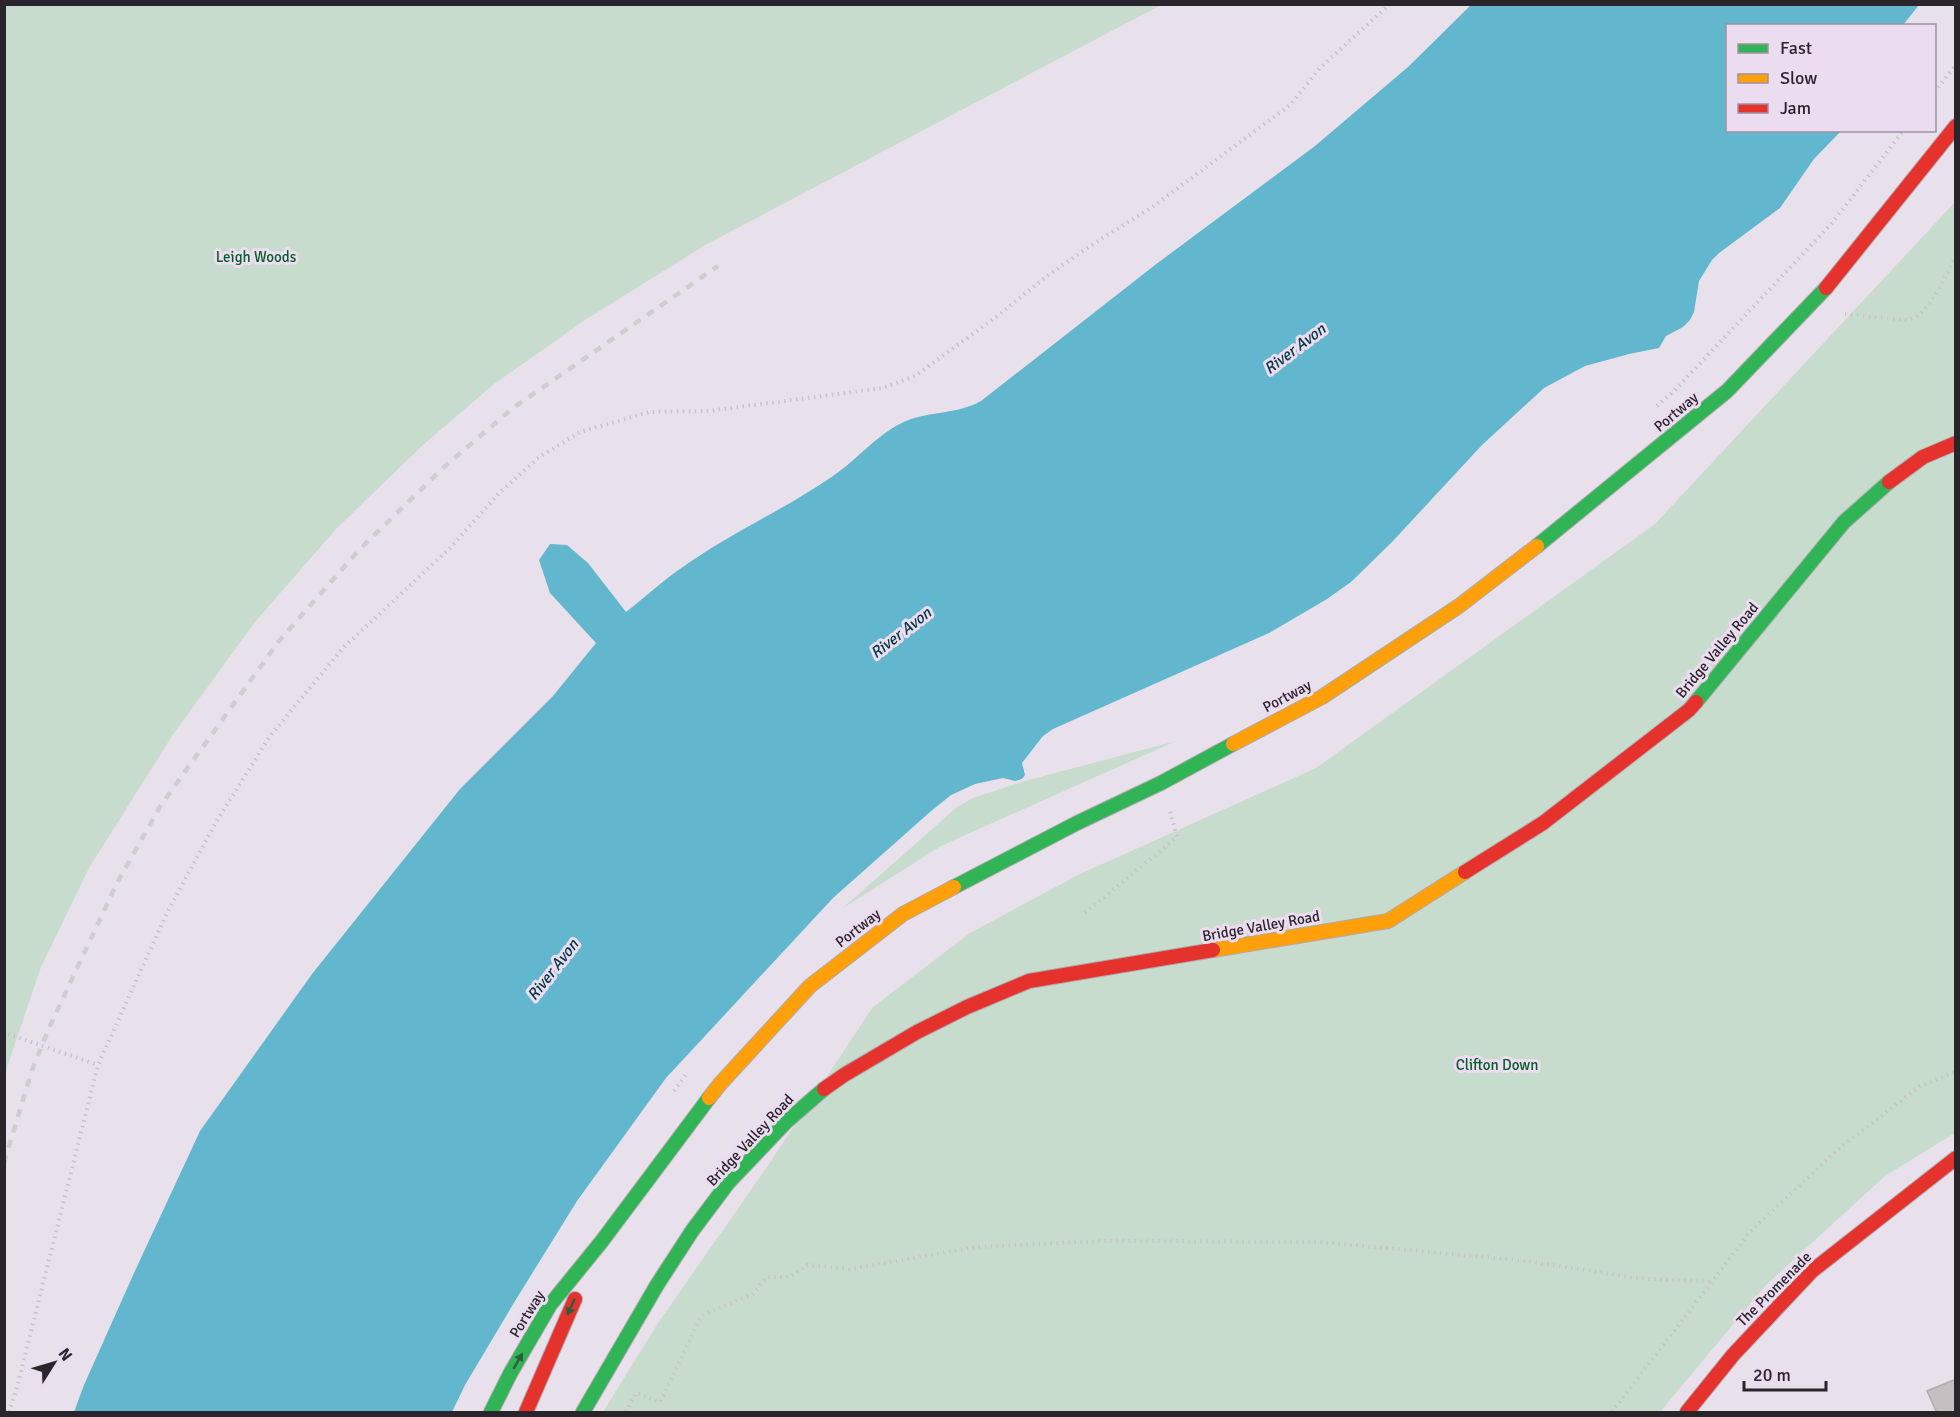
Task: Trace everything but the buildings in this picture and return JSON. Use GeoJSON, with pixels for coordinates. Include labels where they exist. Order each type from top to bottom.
{"type":"FeatureCollection","features":[{"type":"Feature","properties":{"kind":"main road","name":"Portway"},"geometry":{"type":"LineString","coordinates":[[491,1413],[510,1374],[550,1305],[720,1084],[810,986],[903,914],[1077,823],[1161,783],[1322,697],[1459,606],[1581,512],[1727,391],[1819,297],[1956,126]]}},
{"type":"Feature","properties":{"kind":"main road","name":"Bridge Valley Road"},"geometry":{"type":"LineString","coordinates":[[582,1413],[657,1285],[728,1183],[786,1122],[812,1098],[844,1075],[878,1053],[967,1006],[1029,981],[1388,921],[1544,823],[1689,710],[1844,522],[1898,474],[1923,457],[1956,443]]}},
{"type":"Feature","properties":{"kind":"main road","name":"The Promenade"},"geometry":{"type":"LineString","coordinates":[[1687,1413],[1733,1355],[1812,1271],[1956,1158]]}},
{"type":"Feature","properties":{"kind":"main road","name":"Portway"},"geometry":{"type":"LineString","coordinates":[[526,1413],[558,1335],[602,1240]]}},
{"type":"Feature","properties":{"kind":"path"},"geometry":{"type":"LineString","coordinates":[[9,1413],[98,1065],[167,913],[216,822],[270,736],[343,648],[450,548],[500,492],[538,458],[580,432],[650,412],[709,411],[883,388],[915,376],[996,317],[1047,276],[1151,208],[1290,105],[1320,68],[1390,4]]}},
{"type":"Feature","properties":{"kind":"path"},"geometry":{"type":"LineString","coordinates":[[1936,91],[1956,65]]}},
{"type":"Feature","properties":{"kind":"path"},"geometry":{"type":"LineString","coordinates":[[1819,297],[1841,313],[1909,319],[1922,312],[1929,304],[1956,256]]}},
{"type":"Feature","properties":{"kind":"path"},"geometry":{"type":"LineString","coordinates":[[1085,913],[1177,837]]}},
{"type":"Feature","properties":{"kind":"path"},"geometry":{"type":"LineString","coordinates":[[8,1034],[98,1065]]}},
{"type":"Feature","properties":{"kind":"path"},"geometry":{"type":"LineString","coordinates":[[1612,1413],[1750,1232],[1836,1151],[1920,1086],[1956,1072]]}},
{"type":"Feature","properties":{"kind":"path"},"geometry":{"type":"LineString","coordinates":[[626,1413],[636,1393],[660,1402],[702,1315],[753,1294],[767,1277],[789,1277],[808,1265],[849,1269],[977,1247],[1101,1241],[1322,1242],[1527,1261],[1636,1278],[1711,1282]]}},
{"type":"Feature","properties":{"kind":"green space","name":"Leigh Woods"},"geometry":{"type":"Polygon","coordinates":[[[5,4],[1161,5],[707,244],[585,320],[494,384],[423,445],[336,529],[255,622],[174,733],[89,868],[41,967],[5,1073],[5,4]]]}},
{"type":"Feature","properties":{"kind":"green space","name":"Clifton Down"},"geometry":{"type":"Polygon","coordinates":[[[1955,202],[1955,1133],[1885,1176],[1767,1284],[1660,1412],[603,1412],[658,1323],[767,1167],[873,1007],[970,933],[1080,874],[1316,768],[1655,524],[1955,202]]]}},
{"type":"Feature","properties":{"kind":"green space"},"geometry":{"type":"Polygon","coordinates":[[[1176,741],[941,846],[843,908],[957,807],[973,798],[1025,781],[1176,741]]]}},
{"type":"Feature","properties":{"kind":"water","name":"River Avon"},"geometry":{"type":"Polygon","coordinates":[[[1472,4],[1919,5],[1904,24],[1726,24],[1726,132],[1840,132],[1814,159],[1780,208],[1712,260],[1699,281],[1694,312],[1690,320],[1683,327],[1666,336],[1659,348],[1585,366],[1544,388],[1482,445],[1392,542],[1351,582],[1327,599],[1269,633],[1053,729],[1043,736],[1022,763],[1025,775],[1022,779],[1015,781],[1003,778],[975,784],[951,795],[930,812],[833,898],[666,1078],[577,1201],[465,1385],[452,1412],[74,1412],[134,1273],[200,1131],[312,974],[460,789],[553,696],[596,643],[550,593],[539,560],[550,544],[567,545],[588,563],[626,612],[698,556],[833,476],[896,426],[915,418],[963,408],[981,401],[1155,265],[1315,146],[1408,67],[1472,4]]]}},
{"type":"Feature","properties":{"kind":"railway"},"geometry":{"type":"LineString","coordinates":[[4,1163],[32,1070],[49,1028],[117,883],[161,805],[279,641],[359,550],[444,467],[513,408],[718,266]]}},
{"type":"Feature","properties":{"kind":"traffic: fast"},"geometry":{"type":"LineString","coordinates":[[1537,546],[1727,391],[1826,288]]}},
{"type":"Feature","properties":{"kind":"traffic: fast"},"geometry":{"type":"LineString","coordinates":[[1696,702],[1844,522],[1889,482]]}},
{"type":"Feature","properties":{"kind":"traffic: fast"},"geometry":{"type":"LineString","coordinates":[[954,887],[1077,823],[1161,783],[1233,744]]}},
{"type":"Feature","properties":{"kind":"traffic: fast"},"geometry":{"type":"LineString","coordinates":[[583,1412],[657,1285],[692,1231],[728,1183],[786,1122],[824,1089]]}},
{"type":"Feature","properties":{"kind":"traffic: fast"},"geometry":{"type":"LineString","coordinates":[[491,1412],[550,1305],[602,1241],[709,1098]]}},
{"type":"Feature","properties":{"kind":"traffic: slow"},"geometry":{"type":"LineString","coordinates":[[1233,744],[1322,697],[1459,606],[1537,546]]}},
{"type":"Feature","properties":{"kind":"traffic: slow"},"geometry":{"type":"LineString","coordinates":[[1213,950],[1388,921],[1465,872]]}},
{"type":"Feature","properties":{"kind":"traffic: slow"},"geometry":{"type":"LineString","coordinates":[[709,1098],[810,986],[903,914],[954,887]]}},
{"type":"Feature","properties":{"kind":"traffic: jam"},"geometry":{"type":"LineString","coordinates":[[1826,288],[1956,126]]}},
{"type":"Feature","properties":{"kind":"traffic: jam"},"geometry":{"type":"LineString","coordinates":[[1889,482],[1923,457],[1956,443]]}},
{"type":"Feature","properties":{"kind":"traffic: jam"},"geometry":{"type":"LineString","coordinates":[[1465,872],[1543,823],[1689,710],[1696,702]]}},
{"type":"Feature","properties":{"kind":"traffic: jam"},"geometry":{"type":"LineString","coordinates":[[824,1089],[917,1032],[967,1007],[1029,981],[1213,950]]}},
{"type":"Feature","properties":{"kind":"traffic: jam"},"geometry":{"type":"LineString","coordinates":[[1687,1412],[1733,1355],[1812,1271],[1956,1158]]}},
{"type":"Feature","properties":{"kind":"traffic: jam"},"geometry":{"type":"LineString","coordinates":[[526,1412],[575,1299]]}}]}
